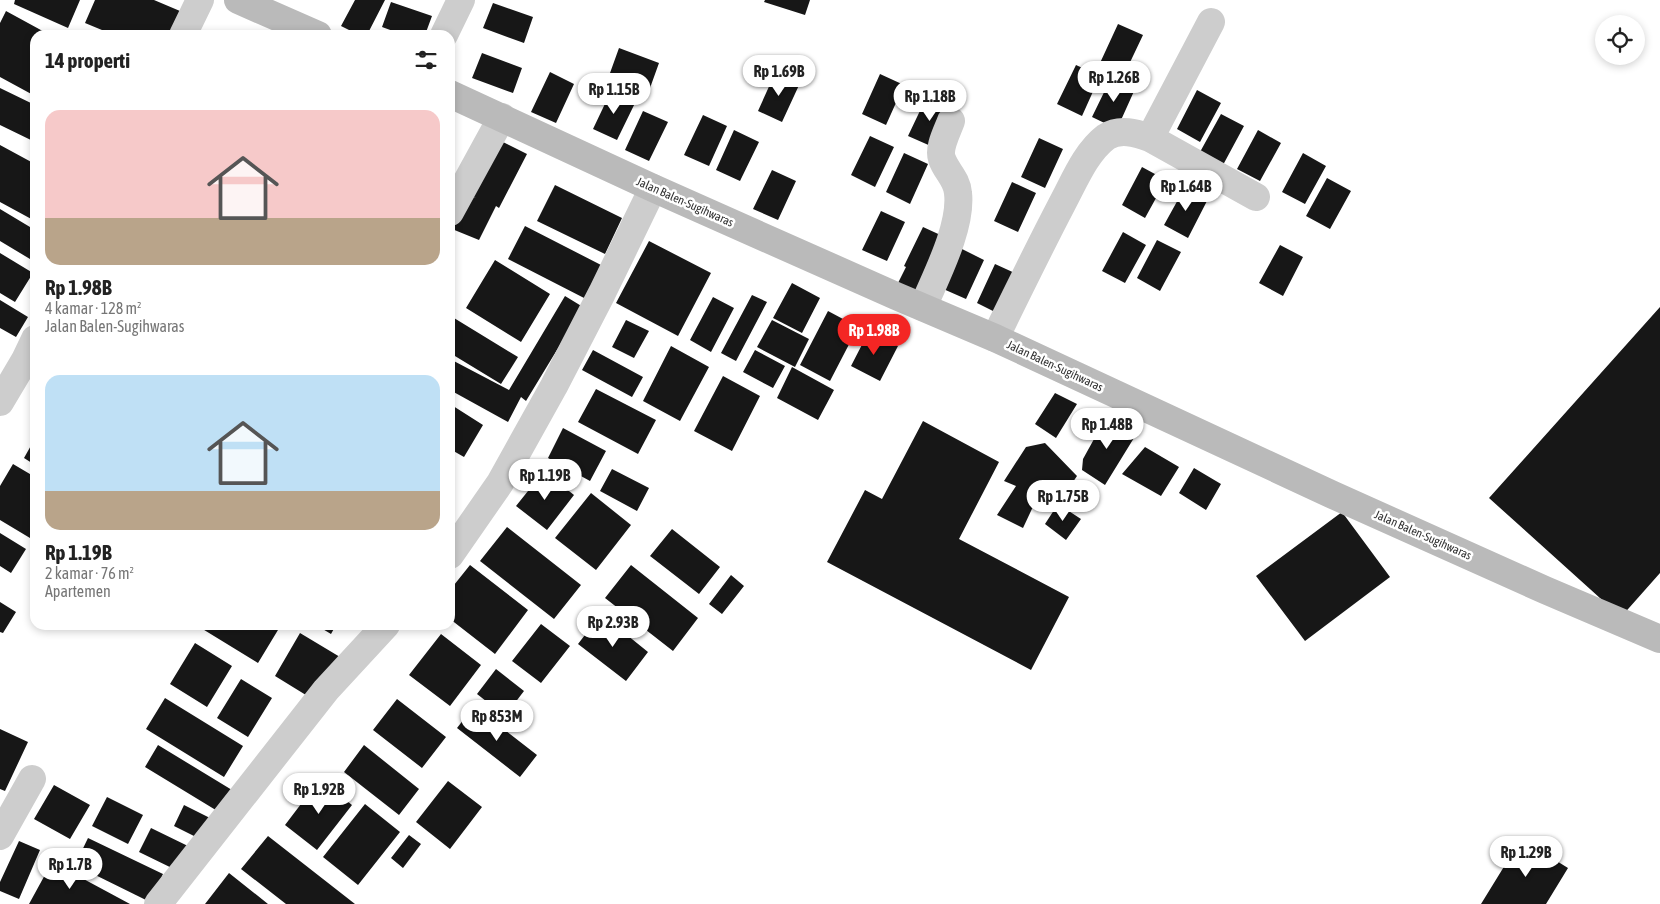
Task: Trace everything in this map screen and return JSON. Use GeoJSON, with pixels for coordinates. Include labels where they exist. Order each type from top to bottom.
{"type":"FeatureCollection","features":[{"type":"Feature","properties":{"kind":"street"},"geometry":{"type":"LineString","coordinates":[[185,30],[200,0]]}},
{"type":"Feature","properties":{"kind":"street"},"geometry":{"type":"LineString","coordinates":[[238,0],[307,30]]}},
{"type":"Feature","properties":{"kind":"street"},"geometry":{"type":"LineString","coordinates":[[446,30],[460,0]]}},
{"type":"Feature","properties":{"kind":"street"},"geometry":{"type":"LineString","coordinates":[[1150,138],[1211,22]]}},
{"type":"Feature","properties":{"kind":"street","name":"Jalan Balen-Sugihwaras"},"geometry":{"type":"LineString","coordinates":[[455,96],[653,188],[995,338],[1333,495],[1545,590],[1660,639]]}},
{"type":"Feature","properties":{"kind":"street"},"geometry":{"type":"LineString","coordinates":[[455,203],[502,117]]}},
{"type":"Feature","properties":{"kind":"street"},"geometry":{"type":"LineString","coordinates":[[923,307],[945,254],[957,212],[958,193],[955,180],[942,158],[941,150],[950,121]]}},
{"type":"Feature","properties":{"kind":"street"},"geometry":{"type":"LineString","coordinates":[[995,338],[1088,156],[1106,137],[1114,134],[1134,132],[1150,138],[1256,197]]}},
{"type":"Feature","properties":{"kind":"street"},"geometry":{"type":"LineString","coordinates":[[455,548],[500,483],[554,386],[606,286],[653,188]]}},
{"type":"Feature","properties":{"kind":"street"},"geometry":{"type":"LineString","coordinates":[[0,402],[30,350]]}},
{"type":"Feature","properties":{"kind":"street"},"geometry":{"type":"LineString","coordinates":[[158,904],[326,690],[381,630]]}},
{"type":"Feature","properties":{"kind":"street"},"geometry":{"type":"LineString","coordinates":[[0,836],[32,779]]}},
{"type":"Feature","properties":{"kind":"building"},"geometry":{"type":"Polygon","coordinates":[[[15,0],[80,0],[68,28],[14,4],[15,0]]]}},
{"type":"Feature","properties":{"kind":"building"},"geometry":{"type":"Polygon","coordinates":[[[95,0],[154,0],[180,11],[172,30],[102,30],[85,23],[95,0]]]}},
{"type":"Feature","properties":{"kind":"building"},"geometry":{"type":"Polygon","coordinates":[[[355,0],[385,0],[370,30],[349,30],[341,26],[355,0]]]}},
{"type":"Feature","properties":{"kind":"building"},"geometry":{"type":"Polygon","coordinates":[[[765,0],[810,0],[805,15],[764,2],[765,0]]]}},
{"type":"Feature","properties":{"kind":"building"},"geometry":{"type":"Polygon","coordinates":[[[391,2],[432,16],[427,30],[390,30],[382,27],[391,2]]]}},
{"type":"Feature","properties":{"kind":"building"},"geometry":{"type":"Polygon","coordinates":[[[493,3],[533,17],[524,43],[483,28],[493,3]]]}},
{"type":"Feature","properties":{"kind":"building"},"geometry":{"type":"Polygon","coordinates":[[[6,11],[41,30],[30,30],[30,93],[0,77],[0,23],[6,11]]]}},
{"type":"Feature","properties":{"kind":"building"},"geometry":{"type":"Polygon","coordinates":[[[1118,24],[1143,35],[1124,75],[1100,63],[1118,24]]]}},
{"type":"Feature","properties":{"kind":"building"},"geometry":{"type":"Polygon","coordinates":[[[619,48],[659,63],[650,88],[610,73],[619,48]]]}},
{"type":"Feature","properties":{"kind":"building"},"geometry":{"type":"Polygon","coordinates":[[[482,53],[522,68],[513,93],[472,78],[482,53]]]}},
{"type":"Feature","properties":{"kind":"building"},"geometry":{"type":"Polygon","coordinates":[[[1076,65],[1100,76],[1082,116],[1057,104],[1076,65]]]}},
{"type":"Feature","properties":{"kind":"building"},"geometry":{"type":"Polygon","coordinates":[[[776,71],[800,83],[782,122],[758,111],[776,71]]]}},
{"type":"Feature","properties":{"kind":"building"},"geometry":{"type":"Polygon","coordinates":[[[550,72],[574,84],[556,123],[531,112],[550,72]]]}},
{"type":"Feature","properties":{"kind":"building"},"geometry":{"type":"Polygon","coordinates":[[[880,74],[904,85],[886,125],[862,114],[880,74]]]}},
{"type":"Feature","properties":{"kind":"building"},"geometry":{"type":"Polygon","coordinates":[[[1111,78],[1135,89],[1117,129],[1092,117],[1111,78]]]}},
{"type":"Feature","properties":{"kind":"building"},"geometry":{"type":"Polygon","coordinates":[[[0,88],[30,103],[30,140],[0,125],[0,88]]]}},
{"type":"Feature","properties":{"kind":"building"},"geometry":{"type":"Polygon","coordinates":[[[612,89],[636,101],[617,140],[593,129],[612,89]]]}},
{"type":"Feature","properties":{"kind":"building"},"geometry":{"type":"Polygon","coordinates":[[[1197,90],[1221,103],[1200,142],[1177,129],[1197,90]]]}},
{"type":"Feature","properties":{"kind":"building"},"geometry":{"type":"Polygon","coordinates":[[[927,96],[951,108],[933,147],[908,136],[927,96]]]}},
{"type":"Feature","properties":{"kind":"building"},"geometry":{"type":"Polygon","coordinates":[[[643,111],[668,122],[649,161],[625,150],[643,111]]]}},
{"type":"Feature","properties":{"kind":"building"},"geometry":{"type":"Polygon","coordinates":[[[1221,114],[1244,126],[1223,165],[1200,152],[1221,114]]]}},
{"type":"Feature","properties":{"kind":"building"},"geometry":{"type":"Polygon","coordinates":[[[703,115],[727,126],[709,166],[684,155],[703,115]]]}},
{"type":"Feature","properties":{"kind":"building"},"geometry":{"type":"Polygon","coordinates":[[[734,130],[759,142],[740,181],[716,170],[734,130]]]}},
{"type":"Feature","properties":{"kind":"building"},"geometry":{"type":"Polygon","coordinates":[[[1258,130],[1281,143],[1260,181],[1237,169],[1258,130]]]}},
{"type":"Feature","properties":{"kind":"building"},"geometry":{"type":"Polygon","coordinates":[[[870,136],[894,147],[875,187],[851,175],[870,136]]]}},
{"type":"Feature","properties":{"kind":"building"},"geometry":{"type":"Polygon","coordinates":[[[1039,138],[1063,149],[1045,188],[1021,177],[1039,138]]]}},
{"type":"Feature","properties":{"kind":"building"},"geometry":{"type":"Polygon","coordinates":[[[497,139],[527,154],[499,208],[496,206],[479,240],[455,230],[455,223],[469,195],[476,198],[465,192],[497,139]]]}},
{"type":"Feature","properties":{"kind":"building"},"geometry":{"type":"Polygon","coordinates":[[[0,145],[30,161],[30,218],[0,202],[0,145]]]}},
{"type":"Feature","properties":{"kind":"building"},"geometry":{"type":"Polygon","coordinates":[[[904,153],[928,164],[910,204],[886,192],[904,153]]]}},
{"type":"Feature","properties":{"kind":"building"},"geometry":{"type":"Polygon","coordinates":[[[1303,153],[1326,166],[1305,204],[1282,192],[1303,153]]]}},
{"type":"Feature","properties":{"kind":"building"},"geometry":{"type":"Polygon","coordinates":[[[1142,167],[1166,180],[1145,218],[1122,205],[1142,167]]]}},
{"type":"Feature","properties":{"kind":"building"},"geometry":{"type":"Polygon","coordinates":[[[772,170],[796,181],[778,220],[753,209],[772,170]]]}},
{"type":"Feature","properties":{"kind":"building"},"geometry":{"type":"Polygon","coordinates":[[[1327,178],[1351,191],[1330,229],[1306,216],[1327,178]]]}},
{"type":"Feature","properties":{"kind":"building"},"geometry":{"type":"Polygon","coordinates":[[[1012,182],[1036,193],[1018,232],[994,221],[1012,182]]]}},
{"type":"Feature","properties":{"kind":"building"},"geometry":{"type":"Polygon","coordinates":[[[555,185],[622,218],[605,254],[537,221],[555,185]]]}},
{"type":"Feature","properties":{"kind":"building"},"geometry":{"type":"Polygon","coordinates":[[[1185,187],[1208,199],[1188,238],[1164,225],[1185,187]]]}},
{"type":"Feature","properties":{"kind":"building"},"geometry":{"type":"Polygon","coordinates":[[[0,209],[30,227],[30,259],[0,241],[0,209]]]}},
{"type":"Feature","properties":{"kind":"building"},"geometry":{"type":"Polygon","coordinates":[[[881,211],[905,222],[887,261],[862,250],[881,211]]]}},
{"type":"Feature","properties":{"kind":"building"},"geometry":{"type":"Polygon","coordinates":[[[525,226],[603,266],[586,299],[508,259],[525,226]]]}},
{"type":"Feature","properties":{"kind":"building"},"geometry":{"type":"Polygon","coordinates":[[[923,227],[947,238],[921,294],[898,283],[923,227]]]}},
{"type":"Feature","properties":{"kind":"building"},"geometry":{"type":"Polygon","coordinates":[[[1123,232],[1146,245],[1125,283],[1102,271],[1123,232]]]}},
{"type":"Feature","properties":{"kind":"building"},"geometry":{"type":"Polygon","coordinates":[[[1157,240],[1181,252],[1160,291],[1137,278],[1157,240]]]}},
{"type":"Feature","properties":{"kind":"building"},"geometry":{"type":"Polygon","coordinates":[[[649,241],[711,273],[678,336],[616,303],[649,241]]]}},
{"type":"Feature","properties":{"kind":"building"},"geometry":{"type":"Polygon","coordinates":[[[1280,245],[1303,257],[1283,296],[1259,283],[1280,245]]]}},
{"type":"Feature","properties":{"kind":"building"},"geometry":{"type":"Polygon","coordinates":[[[960,248],[984,260],[966,299],[941,288],[960,248]]]}},
{"type":"Feature","properties":{"kind":"building"},"geometry":{"type":"Polygon","coordinates":[[[0,253],[30,271],[30,278],[15,302],[0,293],[0,253]]]}},
{"type":"Feature","properties":{"kind":"building"},"geometry":{"type":"Polygon","coordinates":[[[495,260],[550,294],[521,342],[466,308],[495,260]]]}},
{"type":"Feature","properties":{"kind":"building"},"geometry":{"type":"Polygon","coordinates":[[[995,264],[1019,275],[1001,315],[977,303],[995,264]]]}},
{"type":"Feature","properties":{"kind":"building"},"geometry":{"type":"Polygon","coordinates":[[[792,283],[820,298],[802,333],[773,318],[792,283]]]}},
{"type":"Feature","properties":{"kind":"building"},"geometry":{"type":"Polygon","coordinates":[[[752,295],[767,302],[736,361],[721,353],[752,295]]]}},
{"type":"Feature","properties":{"kind":"building"},"geometry":{"type":"Polygon","coordinates":[[[565,296],[583,307],[526,401],[521,397],[508,422],[455,393],[455,362],[509,390],[565,296]]]}},
{"type":"Feature","properties":{"kind":"building"},"geometry":{"type":"Polygon","coordinates":[[[713,297],[734,308],[711,352],[690,340],[713,297]]]}},
{"type":"Feature","properties":{"kind":"building"},"geometry":{"type":"Polygon","coordinates":[[[0,300],[28,317],[16,337],[0,328],[0,300]]]}},
{"type":"Feature","properties":{"kind":"building"},"geometry":{"type":"Polygon","coordinates":[[[1660,307],[1660,573],[1621,617],[1489,498],[1660,307]]]}},
{"type":"Feature","properties":{"kind":"building"},"geometry":{"type":"Polygon","coordinates":[[[828,311],[858,327],[830,381],[800,365],[828,311]]]}},
{"type":"Feature","properties":{"kind":"building"},"geometry":{"type":"Polygon","coordinates":[[[455,319],[518,357],[501,384],[455,356],[455,319]]]}},
{"type":"Feature","properties":{"kind":"building"},"geometry":{"type":"Polygon","coordinates":[[[626,320],[649,331],[634,358],[612,347],[626,320]]]}},
{"type":"Feature","properties":{"kind":"building"},"geometry":{"type":"Polygon","coordinates":[[[772,320],[809,339],[795,367],[757,347],[772,320]]]}},
{"type":"Feature","properties":{"kind":"building"},"geometry":{"type":"Polygon","coordinates":[[[869,331],[898,346],[880,381],[851,366],[869,331]]]}},
{"type":"Feature","properties":{"kind":"building"},"geometry":{"type":"Polygon","coordinates":[[[671,346],[709,367],[680,421],[643,401],[671,346]]]}},
{"type":"Feature","properties":{"kind":"building"},"geometry":{"type":"Polygon","coordinates":[[[593,350],[643,377],[632,397],[582,370],[593,350]]]}},
{"type":"Feature","properties":{"kind":"building"},"geometry":{"type":"Polygon","coordinates":[[[755,350],[785,366],[773,388],[743,372],[755,350]]]}},
{"type":"Feature","properties":{"kind":"building"},"geometry":{"type":"Polygon","coordinates":[[[792,367],[834,390],[818,420],[777,398],[792,367]]]}},
{"type":"Feature","properties":{"kind":"building"},"geometry":{"type":"Polygon","coordinates":[[[723,376],[760,396],[732,451],[694,431],[723,376]]]}},
{"type":"Feature","properties":{"kind":"building"},"geometry":{"type":"Polygon","coordinates":[[[596,389],[656,420],[638,454],[578,422],[596,389]]]}},
{"type":"Feature","properties":{"kind":"building"},"geometry":{"type":"Polygon","coordinates":[[[1055,393],[1077,404],[1056,438],[1035,424],[1055,393]]]}},
{"type":"Feature","properties":{"kind":"building"},"geometry":{"type":"Polygon","coordinates":[[[455,407],[483,425],[464,457],[455,452],[455,407]]]}},
{"type":"Feature","properties":{"kind":"building"},"geometry":{"type":"Polygon","coordinates":[[[923,421],[999,462],[959,539],[1069,597],[1031,670],[827,562],[865,490],[882,499],[923,421]]]}},
{"type":"Feature","properties":{"kind":"building"},"geometry":{"type":"Polygon","coordinates":[[[1104,421],[1116,421],[1137,433],[1105,485],[1082,470],[1083,459],[1104,421]]]}},
{"type":"Feature","properties":{"kind":"building"},"geometry":{"type":"Polygon","coordinates":[[[563,428],[606,451],[590,481],[548,458],[563,428]]]}},
{"type":"Feature","properties":{"kind":"building"},"geometry":{"type":"Polygon","coordinates":[[[1045,443],[1077,476],[1058,504],[1038,496],[1023,528],[997,515],[1016,486],[1004,481],[1026,447],[1045,443]]]}},
{"type":"Feature","properties":{"kind":"building"},"geometry":{"type":"Polygon","coordinates":[[[30,447],[30,462],[24,458],[30,447]]]}},
{"type":"Feature","properties":{"kind":"building"},"geometry":{"type":"Polygon","coordinates":[[[1145,447],[1179,467],[1161,496],[1122,474],[1145,447]]]}},
{"type":"Feature","properties":{"kind":"building"},"geometry":{"type":"Polygon","coordinates":[[[13,464],[30,474],[30,538],[0,520],[0,486],[13,464]]]}},
{"type":"Feature","properties":{"kind":"building"},"geometry":{"type":"Polygon","coordinates":[[[1194,468],[1221,484],[1206,510],[1179,493],[1194,468]]]}},
{"type":"Feature","properties":{"kind":"building"},"geometry":{"type":"Polygon","coordinates":[[[612,469],[649,488],[637,511],[600,491],[612,469]]]}},
{"type":"Feature","properties":{"kind":"building"},"geometry":{"type":"Polygon","coordinates":[[[544,471],[574,495],[547,530],[516,506],[544,471]]]}},
{"type":"Feature","properties":{"kind":"building"},"geometry":{"type":"Polygon","coordinates":[[[591,493],[631,525],[596,570],[555,538],[591,493]]]}},
{"type":"Feature","properties":{"kind":"building"},"geometry":{"type":"Polygon","coordinates":[[[1058,504],[1081,519],[1066,540],[1045,524],[1058,504]]]}},
{"type":"Feature","properties":{"kind":"building"},"geometry":{"type":"Polygon","coordinates":[[[1342,512],[1390,577],[1305,641],[1256,576],[1342,512]]]}},
{"type":"Feature","properties":{"kind":"building"},"geometry":{"type":"Polygon","coordinates":[[[507,527],[581,585],[554,619],[480,561],[507,527]]]}},
{"type":"Feature","properties":{"kind":"building"},"geometry":{"type":"Polygon","coordinates":[[[672,529],[720,567],[699,594],[650,556],[672,529]]]}},
{"type":"Feature","properties":{"kind":"building"},"geometry":{"type":"Polygon","coordinates":[[[0,533],[26,549],[11,573],[0,566],[0,533]]]}},
{"type":"Feature","properties":{"kind":"building"},"geometry":{"type":"Polygon","coordinates":[[[470,565],[528,610],[495,654],[455,623],[455,584],[470,565]]]}},
{"type":"Feature","properties":{"kind":"building"},"geometry":{"type":"Polygon","coordinates":[[[631,565],[698,618],[673,651],[605,598],[631,565]]]}},
{"type":"Feature","properties":{"kind":"building"},"geometry":{"type":"Polygon","coordinates":[[[731,575],[744,586],[722,614],[709,604],[731,575]]]}},
{"type":"Feature","properties":{"kind":"building"},"geometry":{"type":"Polygon","coordinates":[[[0,602],[16,612],[3,633],[0,632],[0,602]]]}},
{"type":"Feature","properties":{"kind":"building"},"geometry":{"type":"Polygon","coordinates":[[[601,614],[648,652],[626,681],[578,644],[601,614]]]}},
{"type":"Feature","properties":{"kind":"building"},"geometry":{"type":"Polygon","coordinates":[[[541,624],[570,646],[541,683],[512,661],[541,624]]]}},
{"type":"Feature","properties":{"kind":"building"},"geometry":{"type":"Polygon","coordinates":[[[204,630],[278,630],[258,663],[204,630]]]}},
{"type":"Feature","properties":{"kind":"building"},"geometry":{"type":"Polygon","coordinates":[[[324,630],[333,630],[331,634],[324,630]]]}},
{"type":"Feature","properties":{"kind":"building"},"geometry":{"type":"Polygon","coordinates":[[[300,633],[340,657],[314,700],[275,676],[300,633]]]}},
{"type":"Feature","properties":{"kind":"building"},"geometry":{"type":"Polygon","coordinates":[[[441,634],[481,665],[450,706],[409,675],[441,634]]]}},
{"type":"Feature","properties":{"kind":"building"},"geometry":{"type":"Polygon","coordinates":[[[195,643],[232,666],[207,707],[170,684],[195,643]]]}},
{"type":"Feature","properties":{"kind":"building"},"geometry":{"type":"Polygon","coordinates":[[[496,669],[524,691],[505,716],[477,694],[496,669]]]}},
{"type":"Feature","properties":{"kind":"building"},"geometry":{"type":"Polygon","coordinates":[[[241,679],[272,698],[248,737],[217,718],[241,679]]]}},
{"type":"Feature","properties":{"kind":"building"},"geometry":{"type":"Polygon","coordinates":[[[165,698],[243,746],[224,777],[146,729],[165,698]]]}},
{"type":"Feature","properties":{"kind":"building"},"geometry":{"type":"Polygon","coordinates":[[[397,699],[446,737],[422,768],[373,730],[397,699]]]}},
{"type":"Feature","properties":{"kind":"building"},"geometry":{"type":"Polygon","coordinates":[[[474,706],[537,755],[520,777],[457,728],[474,706]]]}},
{"type":"Feature","properties":{"kind":"building"},"geometry":{"type":"Polygon","coordinates":[[[0,729],[28,742],[5,791],[0,789],[0,729]]]}},
{"type":"Feature","properties":{"kind":"building"},"geometry":{"type":"Polygon","coordinates":[[[158,745],[232,790],[219,812],[145,767],[158,745]]]}},
{"type":"Feature","properties":{"kind":"building"},"geometry":{"type":"Polygon","coordinates":[[[364,745],[419,789],[399,815],[344,772],[364,745]]]}},
{"type":"Feature","properties":{"kind":"building"},"geometry":{"type":"Polygon","coordinates":[[[320,779],[352,805],[317,850],[285,825],[320,779]]]}},
{"type":"Feature","properties":{"kind":"building"},"geometry":{"type":"Polygon","coordinates":[[[448,781],[482,807],[450,849],[416,822],[448,781]]]}},
{"type":"Feature","properties":{"kind":"building"},"geometry":{"type":"Polygon","coordinates":[[[54,785],[90,805],[70,839],[34,819],[54,785]]]}},
{"type":"Feature","properties":{"kind":"building"},"geometry":{"type":"Polygon","coordinates":[[[107,797],[143,815],[128,844],[92,826],[107,797]]]}},
{"type":"Feature","properties":{"kind":"building"},"geometry":{"type":"Polygon","coordinates":[[[365,804],[400,832],[358,885],[323,857],[365,804]]]}},
{"type":"Feature","properties":{"kind":"building"},"geometry":{"type":"Polygon","coordinates":[[[184,805],[212,819],[202,840],[174,826],[184,805]]]}},
{"type":"Feature","properties":{"kind":"building"},"geometry":{"type":"Polygon","coordinates":[[[151,828],[190,847],[178,871],[139,852],[151,828]]]}},
{"type":"Feature","properties":{"kind":"building"},"geometry":{"type":"Polygon","coordinates":[[[409,835],[421,844],[403,868],[391,858],[409,835]]]}},
{"type":"Feature","properties":{"kind":"building"},"geometry":{"type":"Polygon","coordinates":[[[268,836],[355,904],[286,904],[241,869],[268,836]]]}},
{"type":"Feature","properties":{"kind":"building"},"geometry":{"type":"Polygon","coordinates":[[[88,838],[163,874],[150,902],[75,865],[88,838]]]}},
{"type":"Feature","properties":{"kind":"building"},"geometry":{"type":"Polygon","coordinates":[[[1521,839],[1568,868],[1546,904],[1481,904],[1521,839]]]}},
{"type":"Feature","properties":{"kind":"building"},"geometry":{"type":"Polygon","coordinates":[[[19,841],[40,850],[19,899],[0,891],[0,882],[19,841]]]}},
{"type":"Feature","properties":{"kind":"building"},"geometry":{"type":"Polygon","coordinates":[[[52,862],[130,904],[29,904],[52,862]]]}},
{"type":"Feature","properties":{"kind":"building"},"geometry":{"type":"Polygon","coordinates":[[[229,873],[268,904],[205,904],[229,873]]]}}]}
